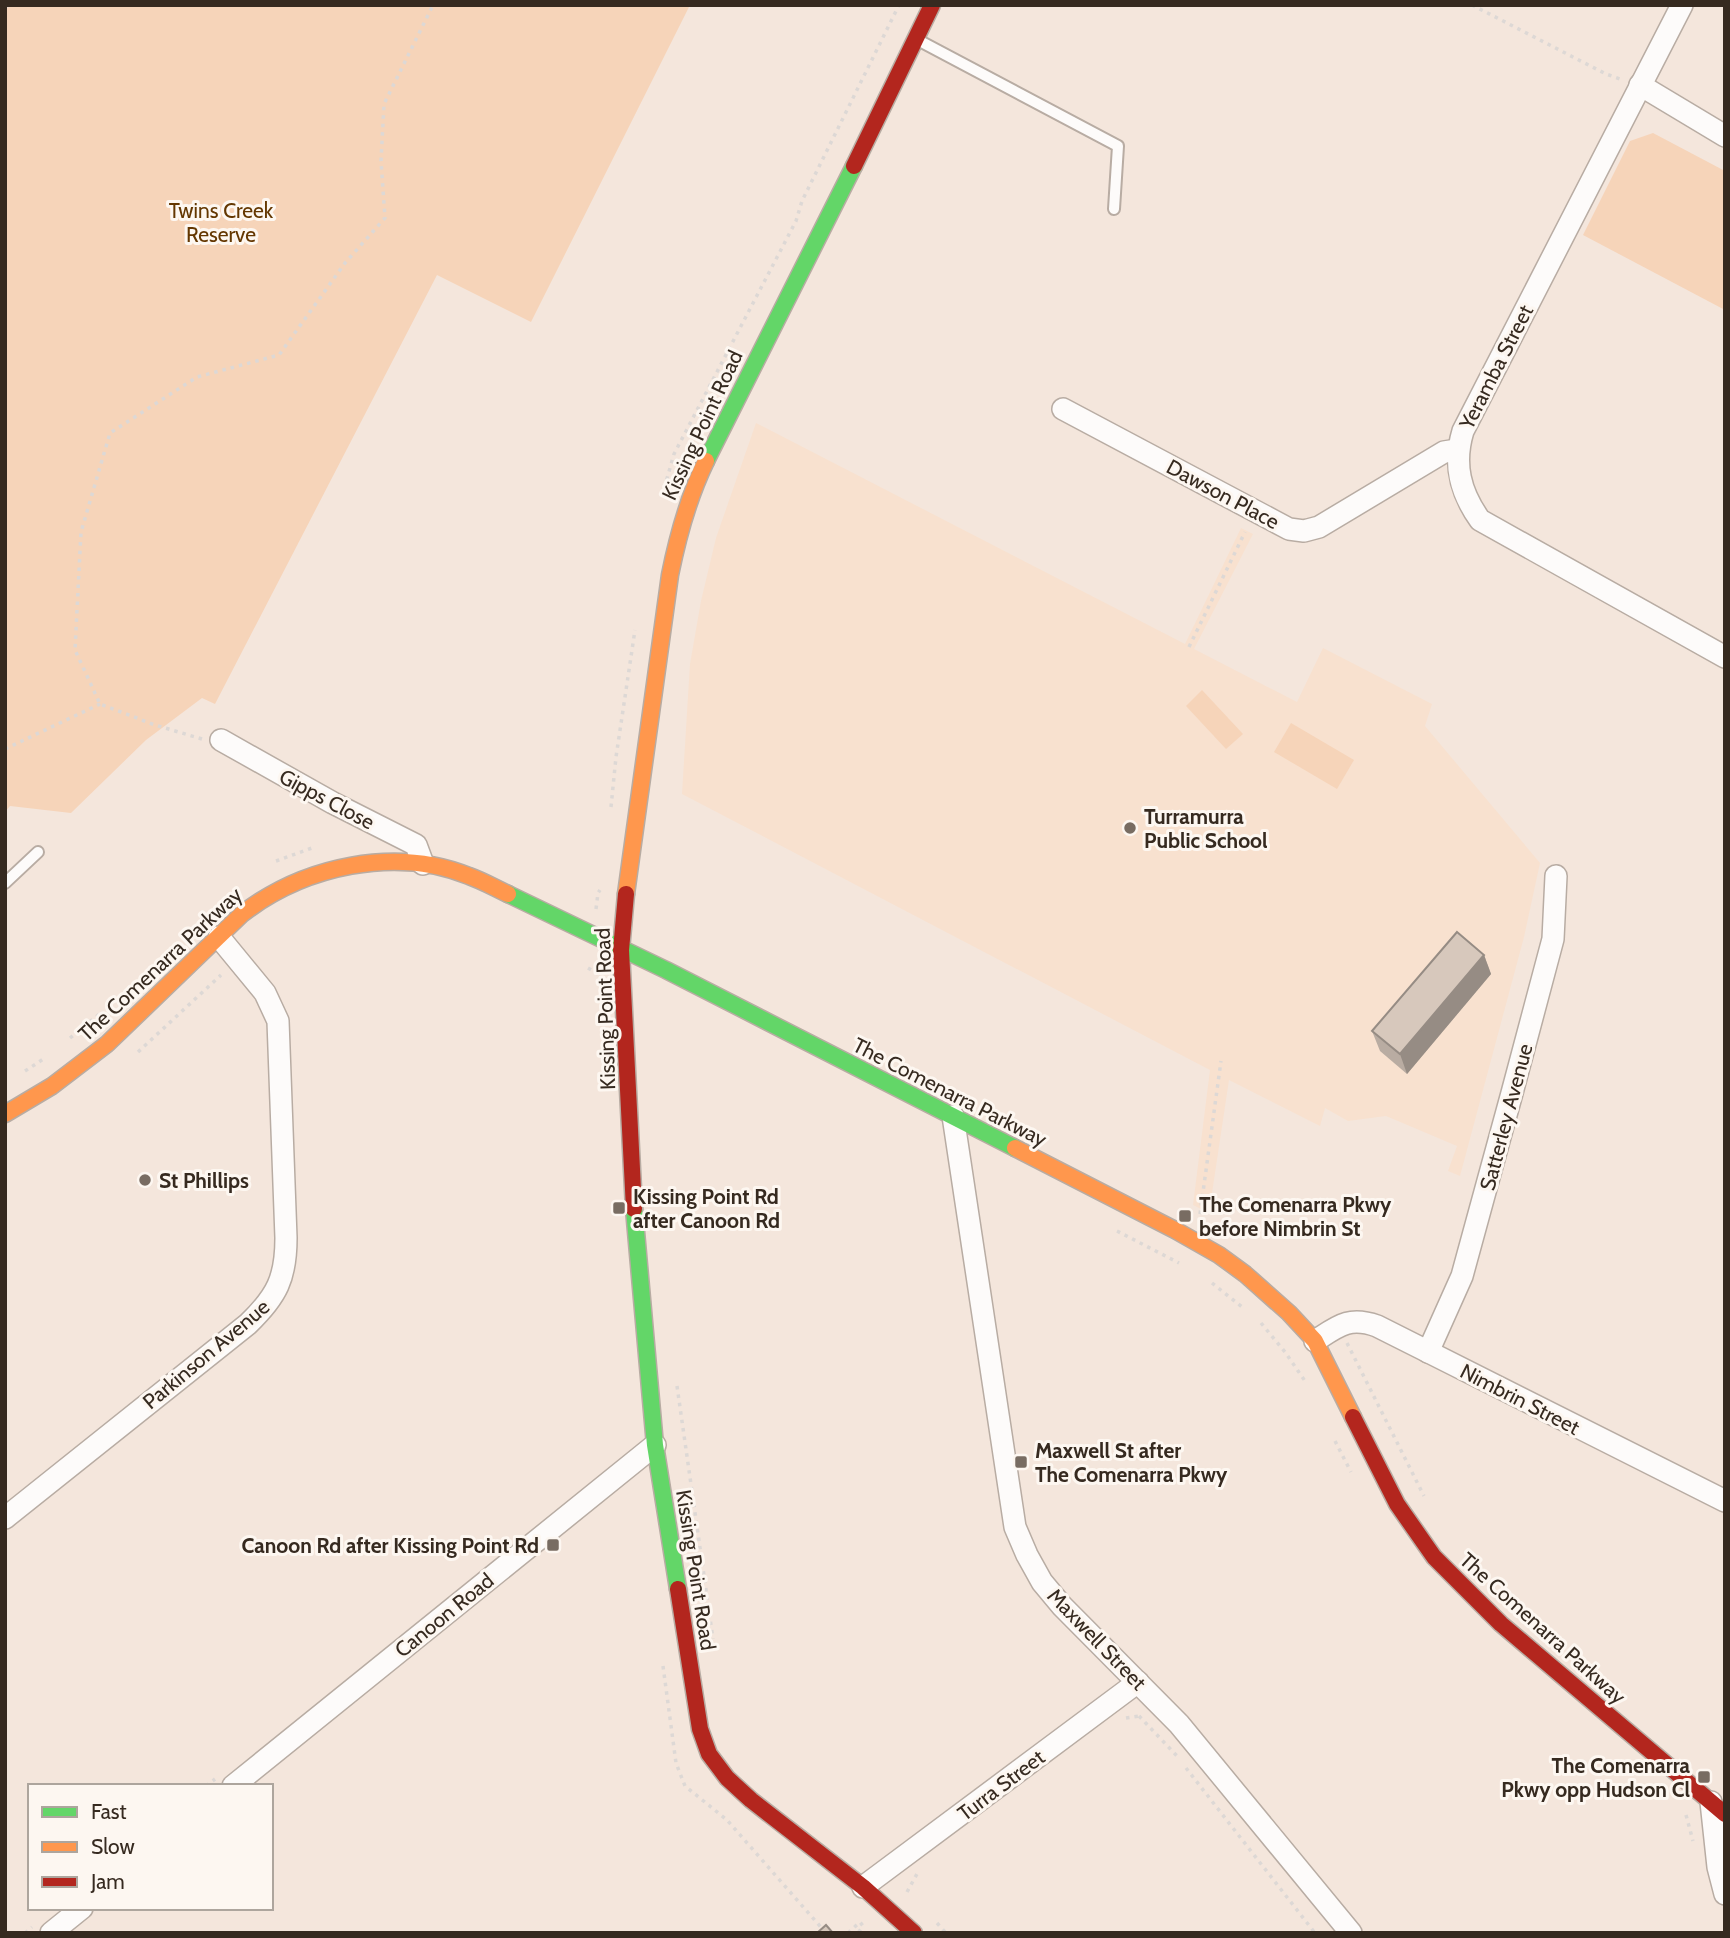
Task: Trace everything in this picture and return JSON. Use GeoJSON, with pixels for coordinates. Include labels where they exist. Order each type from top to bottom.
{"type":"FeatureCollection","features":[{"type":"Feature","properties":{"kind":"main road","name":"Kissing Point Road"},"geometry":{"type":"LineString","coordinates":[[914,1933],[863,1887],[751,1800],[727,1778],[709,1754],[700,1729],[655,1445],[635,1224],[621,950],[622,924],[646,747],[679,528],[693,487],[818,241],[932,5]]}},
{"type":"Feature","properties":{"kind":"main road","name":"The Comenarra Parkway"},"geometry":{"type":"LineString","coordinates":[[5,1114],[52,1086],[107,1044],[242,914],[265,897],[311,875],[370,863],[423,864],[468,875],[666,970],[1219,1255],[1268,1293],[1315,1341],[1397,1504],[1434,1557],[1501,1624],[1718,1808]]}},
{"type":"Feature","properties":{"kind":"street","name":"Yeramba Street"},"geometry":{"type":"LineString","coordinates":[[1682,5],[1463,431],[1457,450],[1459,480],[1468,503],[1480,520],[1725,657]]}},
{"type":"Feature","properties":{"kind":"street"},"geometry":{"type":"LineString","coordinates":[[1640,85],[1725,136]]}},
{"type":"Feature","properties":{"kind":"street","name":"Dawson Place"},"geometry":{"type":"LineString","coordinates":[[1063,409],[1289,528],[1304,531],[1320,527],[1444,452],[1457,450]]}},
{"type":"Feature","properties":{"kind":"street","name":"Gipps Close"},"geometry":{"type":"LineString","coordinates":[[221,740],[333,803],[416,845],[423,864]]}},
{"type":"Feature","properties":{"kind":"street","name":"Satterley Avenue"},"geometry":{"type":"LineString","coordinates":[[1428,1352],[1462,1276],[1519,1068],[1553,939],[1556,876]]}},
{"type":"Feature","properties":{"kind":"street","name":"Parkinson Avenue"},"geometry":{"type":"LineString","coordinates":[[5,1518],[248,1324],[264,1309],[282,1281],[286,1261],[286,1238],[278,1021],[265,993],[219,937]]}},
{"type":"Feature","properties":{"kind":"street","name":"Maxwell Street"},"geometry":{"type":"LineString","coordinates":[[953,1116],[1015,1527],[1027,1555],[1042,1582],[1179,1724],[1350,1933]]}},
{"type":"Feature","properties":{"kind":"street","name":"Nimbrin Street"},"geometry":{"type":"LineString","coordinates":[[1315,1341],[1339,1325],[1363,1321],[1725,1501]]}},
{"type":"Feature","properties":{"kind":"street","name":"Canoon Road"},"geometry":{"type":"LineString","coordinates":[[235,1784],[655,1445]]}},
{"type":"Feature","properties":{"kind":"street","name":"Turra Street"},"geometry":{"type":"LineString","coordinates":[[863,1887],[1138,1682]]}},
{"type":"Feature","properties":{"kind":"street"},"geometry":{"type":"LineString","coordinates":[[1718,1808],[1718,1867],[1725,1894]]}},
{"type":"Feature","properties":{"kind":"street"},"geometry":{"type":"LineString","coordinates":[[51,1933],[80,1910]]}},
{"type":"Feature","properties":{"kind":"lane"},"geometry":{"type":"LineString","coordinates":[[914,38],[1118,146],[1114,209]]}},
{"type":"Feature","properties":{"kind":"lane"},"geometry":{"type":"LineString","coordinates":[[5,883],[38,852]]}},
{"type":"Feature","properties":{"kind":"path"},"geometry":{"type":"LineString","coordinates":[[221,740],[203,739],[155,725],[100,704],[75,650],[81,533],[110,433],[197,377],[279,355],[345,263],[384,218],[381,161],[384,104],[433,5]]}},
{"type":"Feature","properties":{"kind":"path"},"geometry":{"type":"LineString","coordinates":[[1472,5],[1606,74],[1640,85]]}},
{"type":"Feature","properties":{"kind":"path"},"geometry":{"type":"LineString","coordinates":[[1189,647],[1245,532]]}},
{"type":"Feature","properties":{"kind":"path"},"geometry":{"type":"LineString","coordinates":[[5,750],[100,704]]}},
{"type":"Feature","properties":{"kind":"path"},"geometry":{"type":"LineString","coordinates":[[145,1046],[221,975]]}},
{"type":"Feature","properties":{"kind":"path"},"geometry":{"type":"LineString","coordinates":[[1200,1214],[1221,1061]]}},
{"type":"Feature","properties":{"kind":"path"},"geometry":{"type":"LineString","coordinates":[[1346,1341],[1430,1507]]}},
{"type":"Feature","properties":{"kind":"path"},"geometry":{"type":"LineString","coordinates":[[676,1383],[714,1643]]}},
{"type":"Feature","properties":{"kind":"path"},"geometry":{"type":"LineString","coordinates":[[1130,1707],[1178,1758]]}},
{"type":"Feature","properties":{"kind":"path"},"geometry":{"type":"LineString","coordinates":[[1186,1768],[1315,1933]]}},
{"type":"Feature","properties":{"kind":"path"},"geometry":{"type":"LineString","coordinates":[[848,1933],[860,1922],[863,1926],[858,1933]]}},
{"type":"Feature","properties":{"kind":"shaded area","name":"Turramurra Public School"},"geometry":{"type":"Polygon","coordinates":[[[756,423],[1185,644],[1241,528],[1253,534],[1194,649],[1297,702],[1323,648],[1432,704],[1425,726],[1540,863],[1524,937],[1460,1176],[1448,1171],[1457,1146],[1386,1116],[1348,1121],[1325,1108],[1320,1126],[1229,1080],[1209,1213],[1193,1205],[1210,1070],[682,794],[690,664],[701,601],[716,538],[756,423]]]}},
{"type":"Feature","properties":{"kind":"green space","name":"Twins Creek Reserve"},"geometry":{"type":"Polygon","coordinates":[[[5,5],[690,5],[531,322],[437,275],[215,704],[202,698],[146,740],[71,813],[10,806],[5,812],[5,5]]]}},
{"type":"Feature","properties":{"kind":"green space"},"geometry":{"type":"Polygon","coordinates":[[[1653,133],[1725,171],[1725,310],[1583,235],[1630,141],[1653,133]]]}},
{"type":"Feature","properties":{"kind":"green space"},"geometry":{"type":"Polygon","coordinates":[[[1202,690],[1243,734],[1226,749],[1186,706],[1202,690]]]}},
{"type":"Feature","properties":{"kind":"green space"},"geometry":{"type":"Polygon","coordinates":[[[1291,723],[1354,760],[1337,789],[1274,752],[1291,723]]]}},
{"type":"Feature","properties":{"kind":"building"},"geometry":{"type":"Polygon","coordinates":[[[1457,932],[1484,955],[1400,1054],[1372,1031],[1457,932]]]}},
{"type":"Feature","properties":{"kind":"building"},"geometry":{"type":"Polygon","coordinates":[[[826,1925],[833,1933],[817,1933],[826,1925]]]}},
{"type":"Feature","properties":{"kind":"traffic: fast"},"geometry":{"type":"LineString","coordinates":[[706,461],[854,166]]}},
{"type":"Feature","properties":{"kind":"traffic: fast"},"geometry":{"type":"LineString","coordinates":[[508,894],[666,970],[1015,1148]]}},
{"type":"Feature","properties":{"kind":"traffic: fast"},"geometry":{"type":"LineString","coordinates":[[634,1209],[655,1445],[678,1589]]}},
{"type":"Feature","properties":{"kind":"traffic: slow"},"geometry":{"type":"LineString","coordinates":[[626,894],[670,575],[684,517],[706,461]]}},
{"type":"Feature","properties":{"kind":"traffic: slow"},"geometry":{"type":"LineString","coordinates":[[5,1114],[52,1086],[107,1044],[242,914],[293,884],[351,866],[381,862],[411,863],[441,867],[484,882],[508,894]]}},
{"type":"Feature","properties":{"kind":"traffic: slow"},"geometry":{"type":"LineString","coordinates":[[1015,1148],[1175,1230],[1219,1255],[1245,1274],[1289,1313],[1315,1341],[1353,1417]]}},
{"type":"Feature","properties":{"kind":"traffic: jam"},"geometry":{"type":"LineString","coordinates":[[854,166],[932,5]]}},
{"type":"Feature","properties":{"kind":"traffic: jam"},"geometry":{"type":"LineString","coordinates":[[626,894],[621,950],[634,1209]]}},
{"type":"Feature","properties":{"kind":"traffic: jam"},"geometry":{"type":"LineString","coordinates":[[1353,1417],[1397,1504],[1434,1557],[1501,1624],[1725,1814]]}},
{"type":"Feature","properties":{"kind":"traffic: jam"},"geometry":{"type":"LineString","coordinates":[[678,1589],[700,1729],[709,1754],[727,1778],[751,1800],[863,1887],[914,1933]]}},
{"type":"Feature","properties":{"kind":"place","name":"Turramurra Public School"},"geometry":{"type":"Point","coordinates":[1130,828]}},
{"type":"Feature","properties":{"kind":"place","name":"St Phillips"},"geometry":{"type":"Point","coordinates":[145,1180]}},
{"type":"Feature","properties":{"kind":"place","name":"Kissing Point Rd after Canoon Rd"},"geometry":{"type":"Point","coordinates":[619,1208]}},
{"type":"Feature","properties":{"kind":"place","name":"The Comenarra Pkwy before Nimbrin St"},"geometry":{"type":"Point","coordinates":[1185,1216]}},
{"type":"Feature","properties":{"kind":"place","name":"Maxwell St after The Comenarra Pkwy"},"geometry":{"type":"Point","coordinates":[1021,1462]}},
{"type":"Feature","properties":{"kind":"place","name":"Canoon Rd after Kissing Point Rd"},"geometry":{"type":"Point","coordinates":[553,1545]}},
{"type":"Feature","properties":{"kind":"place","name":"The Comenarra Pkwy opp Hudson Cl"},"geometry":{"type":"Point","coordinates":[1704,1777]}}]}
